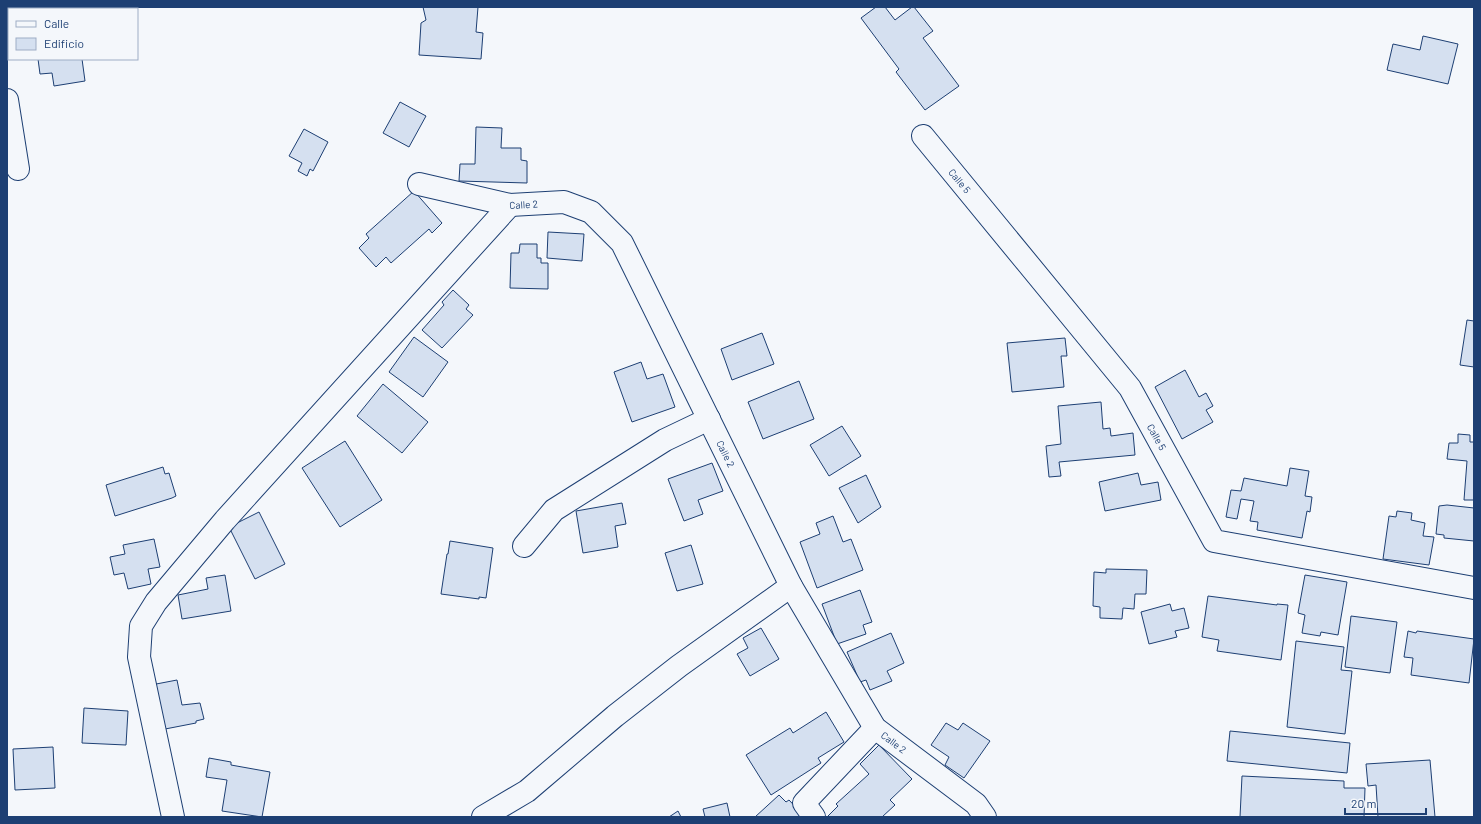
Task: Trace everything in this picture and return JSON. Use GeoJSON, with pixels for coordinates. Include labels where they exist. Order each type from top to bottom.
{"type":"FeatureCollection","features":[{"type":"Feature","properties":{"kind":"street"},"geometry":{"type":"LineString","coordinates":[[7,100],[18,169]]}},
{"type":"Feature","properties":{"kind":"street","name":"Calle 5"},"geometry":{"type":"LineString","coordinates":[[923,136],[1130,388],[1214,541],[1474,588]]}},
{"type":"Feature","properties":{"kind":"street","name":"Calle 2"},"geometry":{"type":"LineString","coordinates":[[419,184],[510,205],[564,202],[591,212],[622,243],[791,586],[875,728],[976,804],[986,817]]}},
{"type":"Feature","properties":{"kind":"street"},"geometry":{"type":"LineString","coordinates":[[173,817],[139,657],[141,626],[156,602],[225,520],[510,205]]}},
{"type":"Feature","properties":{"kind":"street"},"geometry":{"type":"LineString","coordinates":[[524,546],[554,510],[665,440],[709,419]]}},
{"type":"Feature","properties":{"kind":"street"},"geometry":{"type":"LineString","coordinates":[[483,817],[527,791],[615,716],[679,666],[791,586]]}},
{"type":"Feature","properties":{"kind":"street"},"geometry":{"type":"LineString","coordinates":[[814,817],[804,803],[875,728]]}},
{"type":"Feature","properties":{"kind":"building"},"geometry":{"type":"Polygon","coordinates":[[[423,7],[478,7],[476,32],[483,33],[481,59],[419,55],[421,23],[426,20],[423,7]]]}},
{"type":"Feature","properties":{"kind":"building"},"geometry":{"type":"Polygon","coordinates":[[[876,7],[885,7],[895,20],[914,7],[933,31],[923,38],[959,86],[925,110],[896,72],[899,69],[861,18],[876,7]]]}},
{"type":"Feature","properties":{"kind":"building"},"geometry":{"type":"Polygon","coordinates":[[[1423,36],[1458,44],[1448,84],[1387,70],[1393,44],[1420,50],[1423,36]]]}},
{"type":"Feature","properties":{"kind":"building"},"geometry":{"type":"Polygon","coordinates":[[[38,60],[82,60],[85,81],[54,86],[52,73],[40,74],[38,60]]]}},
{"type":"Feature","properties":{"kind":"building"},"geometry":{"type":"Polygon","coordinates":[[[400,102],[426,116],[409,147],[383,133],[400,102]]]}},
{"type":"Feature","properties":{"kind":"building"},"geometry":{"type":"Polygon","coordinates":[[[476,127],[502,128],[501,148],[521,148],[521,160],[527,161],[527,183],[459,181],[460,164],[475,164],[476,127]]]}},
{"type":"Feature","properties":{"kind":"building"},"geometry":{"type":"Polygon","coordinates":[[[304,129],[328,142],[313,171],[310,169],[307,176],[298,171],[302,163],[289,156],[304,129]]]}},
{"type":"Feature","properties":{"kind":"building"},"geometry":{"type":"Polygon","coordinates":[[[414,191],[442,223],[432,233],[429,229],[391,263],[386,257],[376,267],[359,248],[369,238],[366,234],[414,191]]]}},
{"type":"Feature","properties":{"kind":"building"},"geometry":{"type":"Polygon","coordinates":[[[548,232],[584,234],[582,261],[547,258],[548,232]]]}},
{"type":"Feature","properties":{"kind":"building"},"geometry":{"type":"Polygon","coordinates":[[[520,244],[537,244],[537,258],[541,258],[541,263],[548,263],[548,289],[510,288],[511,253],[519,253],[520,244]]]}},
{"type":"Feature","properties":{"kind":"building"},"geometry":{"type":"Polygon","coordinates":[[[453,290],[469,305],[466,309],[473,315],[442,348],[422,330],[444,305],[442,302],[453,290]]]}},
{"type":"Feature","properties":{"kind":"building"},"geometry":{"type":"Polygon","coordinates":[[[1467,320],[1474,321],[1474,367],[1460,365],[1467,320]]]}},
{"type":"Feature","properties":{"kind":"building"},"geometry":{"type":"Polygon","coordinates":[[[762,333],[774,364],[732,380],[721,349],[762,333]]]}},
{"type":"Feature","properties":{"kind":"building"},"geometry":{"type":"Polygon","coordinates":[[[414,337],[448,362],[423,397],[389,372],[414,337]]]}},
{"type":"Feature","properties":{"kind":"building"},"geometry":{"type":"Polygon","coordinates":[[[1065,338],[1067,356],[1061,356],[1064,387],[1012,392],[1007,343],[1065,338]]]}},
{"type":"Feature","properties":{"kind":"building"},"geometry":{"type":"Polygon","coordinates":[[[641,362],[647,379],[663,374],[675,407],[632,422],[614,372],[641,362]]]}},
{"type":"Feature","properties":{"kind":"building"},"geometry":{"type":"Polygon","coordinates":[[[1185,370],[1199,397],[1206,393],[1213,406],[1206,410],[1213,422],[1182,439],[1155,387],[1185,370]]]}},
{"type":"Feature","properties":{"kind":"building"},"geometry":{"type":"Polygon","coordinates":[[[799,381],[814,419],[763,439],[748,402],[799,381]]]}},
{"type":"Feature","properties":{"kind":"building"},"geometry":{"type":"Polygon","coordinates":[[[383,384],[428,422],[402,453],[357,416],[383,384]]]}},
{"type":"Feature","properties":{"kind":"building"},"geometry":{"type":"Polygon","coordinates":[[[1101,402],[1103,429],[1110,428],[1111,436],[1133,433],[1135,455],[1059,462],[1061,476],[1049,477],[1046,446],[1061,444],[1058,406],[1101,402]]]}},
{"type":"Feature","properties":{"kind":"building"},"geometry":{"type":"Polygon","coordinates":[[[842,426],[861,456],[829,476],[810,445],[842,426]]]}},
{"type":"Feature","properties":{"kind":"building"},"geometry":{"type":"Polygon","coordinates":[[[1458,434],[1470,435],[1470,442],[1474,442],[1474,500],[1464,500],[1467,461],[1447,459],[1449,443],[1458,443],[1458,434]]]}},
{"type":"Feature","properties":{"kind":"building"},"geometry":{"type":"Polygon","coordinates":[[[345,441],[382,500],[340,527],[302,468],[345,441]]]}},
{"type":"Feature","properties":{"kind":"building"},"geometry":{"type":"Polygon","coordinates":[[[712,463],[723,491],[698,500],[703,514],[684,521],[668,479],[712,463]]]}},
{"type":"Feature","properties":{"kind":"building"},"geometry":{"type":"Polygon","coordinates":[[[163,467],[165,474],[169,473],[176,496],[115,516],[106,485],[163,467]]]}},
{"type":"Feature","properties":{"kind":"building"},"geometry":{"type":"Polygon","coordinates":[[[1290,468],[1309,471],[1305,496],[1312,497],[1310,512],[1307,511],[1302,538],[1257,530],[1258,522],[1250,521],[1254,501],[1241,499],[1237,519],[1226,517],[1231,490],[1241,491],[1244,478],[1287,486],[1290,468]]]}},
{"type":"Feature","properties":{"kind":"building"},"geometry":{"type":"Polygon","coordinates":[[[1138,473],[1141,485],[1158,482],[1161,500],[1105,511],[1099,482],[1138,473]]]}},
{"type":"Feature","properties":{"kind":"building"},"geometry":{"type":"Polygon","coordinates":[[[866,475],[881,507],[858,523],[839,488],[866,475]]]}},
{"type":"Feature","properties":{"kind":"building"},"geometry":{"type":"Polygon","coordinates":[[[622,503],[626,524],[615,526],[618,547],[583,553],[576,511],[622,503]]]}},
{"type":"Feature","properties":{"kind":"building"},"geometry":{"type":"Polygon","coordinates":[[[1447,505],[1474,508],[1474,541],[1444,538],[1444,535],[1436,534],[1439,506],[1447,505]]]}},
{"type":"Feature","properties":{"kind":"building"},"geometry":{"type":"Polygon","coordinates":[[[1397,511],[1412,513],[1411,520],[1425,523],[1423,536],[1434,537],[1429,565],[1383,559],[1389,516],[1396,517],[1397,511]]]}},
{"type":"Feature","properties":{"kind":"building"},"geometry":{"type":"Polygon","coordinates":[[[259,512],[285,564],[255,579],[229,527],[259,512]]]}},
{"type":"Feature","properties":{"kind":"building"},"geometry":{"type":"Polygon","coordinates":[[[833,516],[843,542],[851,539],[863,570],[817,588],[800,542],[820,534],[816,523],[833,516]]]}},
{"type":"Feature","properties":{"kind":"building"},"geometry":{"type":"Polygon","coordinates":[[[154,539],[160,567],[148,569],[151,584],[128,589],[124,573],[114,575],[110,557],[125,554],[123,545],[154,539]]]}},
{"type":"Feature","properties":{"kind":"building"},"geometry":{"type":"Polygon","coordinates":[[[450,541],[493,548],[486,598],[479,597],[479,599],[441,594],[450,541]]]}},
{"type":"Feature","properties":{"kind":"building"},"geometry":{"type":"Polygon","coordinates":[[[691,545],[703,584],[677,591],[665,553],[691,545]]]}},
{"type":"Feature","properties":{"kind":"building"},"geometry":{"type":"Polygon","coordinates":[[[1106,569],[1147,570],[1146,594],[1135,594],[1134,609],[1123,608],[1122,619],[1100,618],[1100,607],[1093,606],[1094,572],[1106,573],[1106,569]]]}},
{"type":"Feature","properties":{"kind":"building"},"geometry":{"type":"Polygon","coordinates":[[[225,575],[231,611],[182,619],[178,595],[208,589],[206,578],[225,575]]]}},
{"type":"Feature","properties":{"kind":"building"},"geometry":{"type":"Polygon","coordinates":[[[1305,575],[1347,582],[1338,635],[1321,632],[1320,636],[1302,633],[1305,615],[1298,613],[1305,575]]]}},
{"type":"Feature","properties":{"kind":"building"},"geometry":{"type":"Polygon","coordinates":[[[860,590],[872,622],[863,625],[866,634],[837,644],[822,604],[860,590]]]}},
{"type":"Feature","properties":{"kind":"building"},"geometry":{"type":"Polygon","coordinates":[[[1208,596],[1277,605],[1288,605],[1281,660],[1217,651],[1219,640],[1202,637],[1208,596]]]}},
{"type":"Feature","properties":{"kind":"building"},"geometry":{"type":"Polygon","coordinates":[[[1170,604],[1172,611],[1184,608],[1189,628],[1175,631],[1177,637],[1149,644],[1141,612],[1170,604]]]}},
{"type":"Feature","properties":{"kind":"building"},"geometry":{"type":"Polygon","coordinates":[[[1351,616],[1397,622],[1390,673],[1345,667],[1351,616]]]}},
{"type":"Feature","properties":{"kind":"building"},"geometry":{"type":"Polygon","coordinates":[[[761,628],[779,659],[750,676],[737,654],[748,648],[743,638],[761,628]]]}},
{"type":"Feature","properties":{"kind":"building"},"geometry":{"type":"Polygon","coordinates":[[[1408,631],[1474,639],[1469,683],[1411,675],[1413,658],[1404,657],[1408,631]]]}},
{"type":"Feature","properties":{"kind":"building"},"geometry":{"type":"Polygon","coordinates":[[[891,633],[904,663],[887,671],[892,681],[870,690],[866,680],[860,682],[847,652],[891,633]]]}},
{"type":"Feature","properties":{"kind":"building"},"geometry":{"type":"Polygon","coordinates":[[[1296,641],[1344,647],[1341,670],[1352,671],[1345,734],[1287,727],[1296,641]]]}},
{"type":"Feature","properties":{"kind":"building"},"geometry":{"type":"Polygon","coordinates":[[[177,680],[182,705],[200,703],[204,719],[196,721],[196,723],[160,730],[151,685],[177,680]]]}},
{"type":"Feature","properties":{"kind":"building"},"geometry":{"type":"Polygon","coordinates":[[[84,708],[128,711],[126,745],[82,743],[84,708]]]}},
{"type":"Feature","properties":{"kind":"building"},"geometry":{"type":"Polygon","coordinates":[[[826,712],[844,742],[818,758],[821,763],[771,795],[746,755],[790,728],[793,733],[826,712]]]}},
{"type":"Feature","properties":{"kind":"building"},"geometry":{"type":"Polygon","coordinates":[[[946,723],[958,730],[963,723],[990,741],[964,778],[945,765],[949,757],[931,745],[946,723]]]}},
{"type":"Feature","properties":{"kind":"building"},"geometry":{"type":"Polygon","coordinates":[[[1230,731],[1350,743],[1347,773],[1227,761],[1230,731]]]}},
{"type":"Feature","properties":{"kind":"building"},"geometry":{"type":"Polygon","coordinates":[[[879,745],[912,779],[890,800],[895,805],[882,817],[827,817],[838,806],[836,804],[869,774],[860,764],[879,745]]]}},
{"type":"Feature","properties":{"kind":"building"},"geometry":{"type":"Polygon","coordinates":[[[53,747],[55,788],[15,790],[13,749],[53,747]]]}},
{"type":"Feature","properties":{"kind":"building"},"geometry":{"type":"Polygon","coordinates":[[[209,758],[231,762],[231,765],[270,772],[262,817],[222,811],[227,780],[206,777],[209,758]]]}},
{"type":"Feature","properties":{"kind":"building"},"geometry":{"type":"Polygon","coordinates":[[[1430,760],[1435,817],[1378,817],[1376,785],[1368,786],[1366,764],[1430,760]]]}},
{"type":"Feature","properties":{"kind":"building"},"geometry":{"type":"Polygon","coordinates":[[[1242,776],[1344,781],[1344,788],[1365,788],[1364,817],[1240,817],[1242,776]]]}},
{"type":"Feature","properties":{"kind":"building"},"geometry":{"type":"Polygon","coordinates":[[[779,795],[786,802],[789,800],[805,817],[755,817],[779,795]]]}},
{"type":"Feature","properties":{"kind":"building"},"geometry":{"type":"Polygon","coordinates":[[[727,803],[730,817],[705,817],[703,809],[727,803]]]}},
{"type":"Feature","properties":{"kind":"building"},"geometry":{"type":"Polygon","coordinates":[[[678,811],[681,817],[669,817],[678,811]]]}}]}
